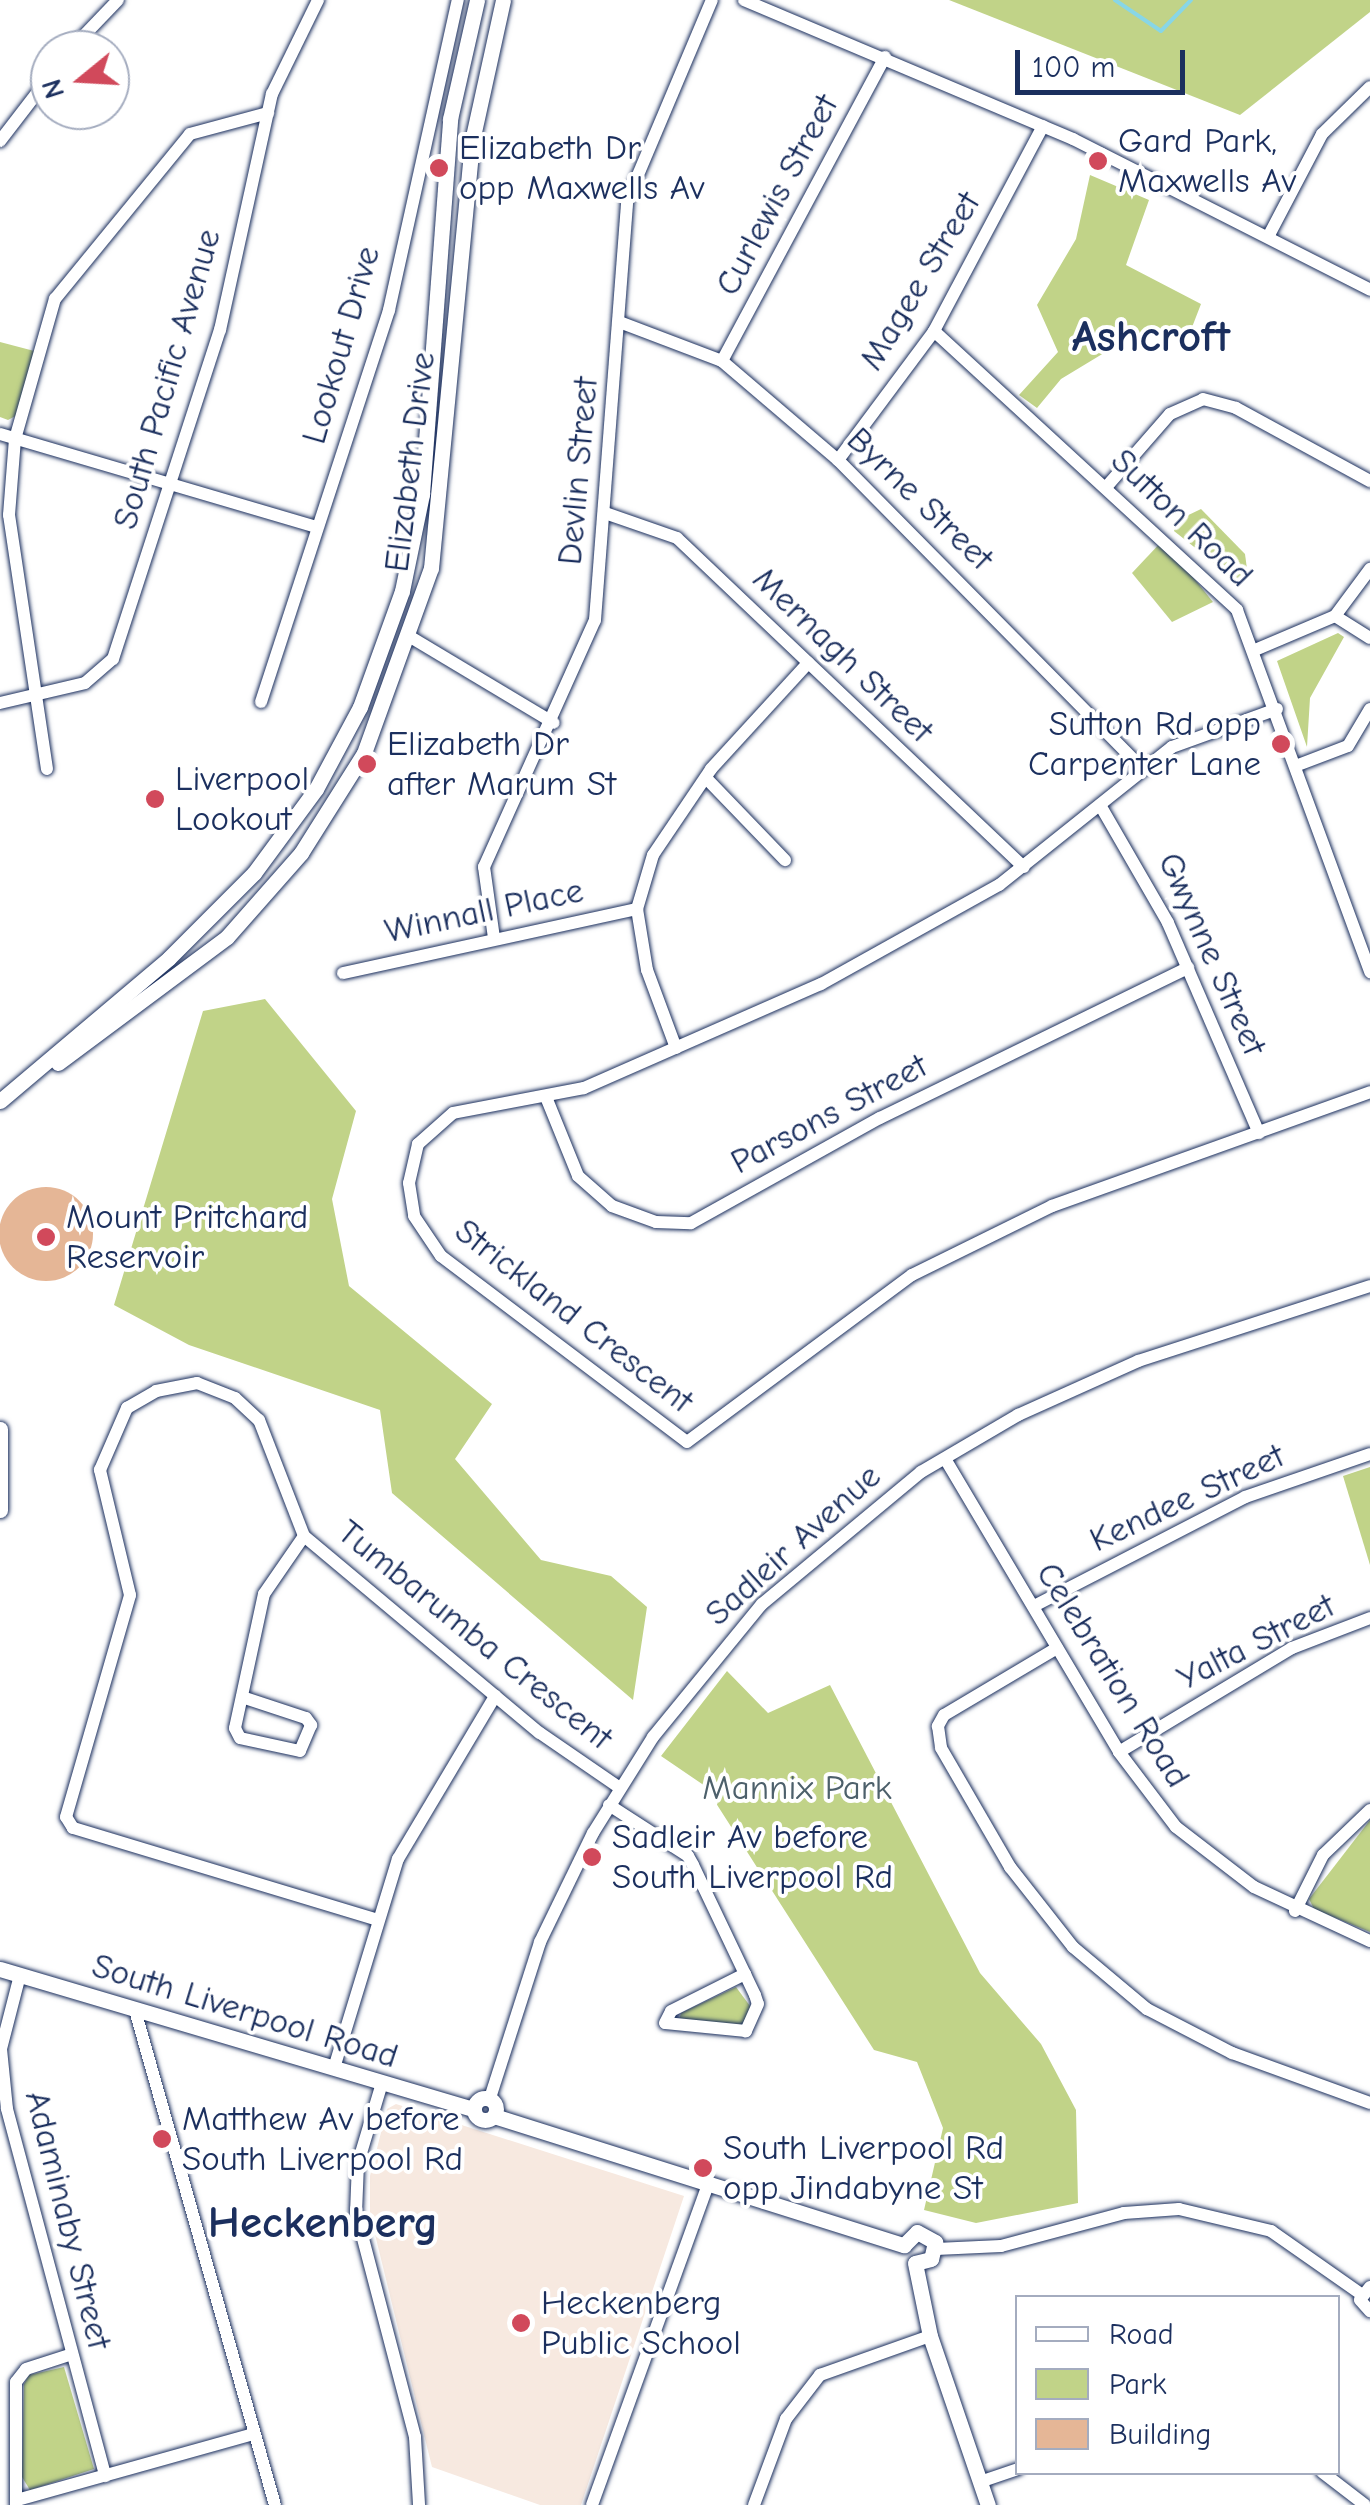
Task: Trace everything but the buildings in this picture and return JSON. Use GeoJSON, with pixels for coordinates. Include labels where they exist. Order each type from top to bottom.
{"type":"FeatureCollection","features":[{"type":"Feature","properties":{"kind":"main road","name":"Elizabeth Drive"},"geometry":{"type":"LineString","coordinates":[[33,1077],[254,872],[316,789],[376,670],[422,494],[450,119],[477,0]]}},
{"type":"Feature","properties":{"kind":"main road","name":"Elizabeth Drive"},"geometry":{"type":"LineString","coordinates":[[0,1101],[186,974],[266,897],[364,753],[412,638],[443,496],[472,141],[503,0]]}},
{"type":"Feature","properties":{"kind":"main road"},"geometry":{"type":"LineString","coordinates":[[0,1429],[0,1510]]}},
{"type":"Feature","properties":{"kind":"main road","name":"South Liverpool Road"},"geometry":{"type":"LineString","coordinates":[[0,1969],[474,2109],[483,2120],[494,2116]]}},
{"type":"Feature","properties":{"kind":"main road"},"geometry":{"type":"LineString","coordinates":[[474,2109],[490,2098],[494,2116],[904,2245],[916,2263],[930,2336],[988,2505]]}},
{"type":"Feature","properties":{"kind":"main road"},"geometry":{"type":"LineString","coordinates":[[904,2245],[922,2232],[936,2250],[916,2263]]}},
{"type":"Feature","properties":{"kind":"street"},"geometry":{"type":"LineString","coordinates":[[89,30],[118,0]]}},
{"type":"Feature","properties":{"kind":"street","name":"South Pacific Avenue"},"geometry":{"type":"LineString","coordinates":[[0,703],[85,683],[112,659],[220,330],[268,113],[318,0]]}},
{"type":"Feature","properties":{"kind":"street","name":"Lookout Drive"},"geometry":{"type":"LineString","coordinates":[[261,702],[388,310],[432,88],[458,0]]}},
{"type":"Feature","properties":{"kind":"street","name":"Devlin Street"},"geometry":{"type":"LineString","coordinates":[[494,938],[484,867],[554,723],[595,620],[622,322],[628,201],[712,0]]}},
{"type":"Feature","properties":{"kind":"street"},"geometry":{"type":"LineString","coordinates":[[744,0],[1043,126],[1370,290]]}},
{"type":"Feature","properties":{"kind":"street","name":"Curlewis Street"},"geometry":{"type":"LineString","coordinates":[[722,361],[885,57]]}},
{"type":"Feature","properties":{"kind":"street"},"geometry":{"type":"LineString","coordinates":[[1268,237],[1322,134],[1370,87]]}},
{"type":"Feature","properties":{"kind":"street"},"geometry":{"type":"LineString","coordinates":[[0,141],[30,102]]}},
{"type":"Feature","properties":{"kind":"street"},"geometry":{"type":"LineString","coordinates":[[47,769],[9,515],[14,438],[55,300],[156,167],[190,134],[268,113]]}},
{"type":"Feature","properties":{"kind":"street","name":"Magee Street"},"geometry":{"type":"LineString","coordinates":[[838,460],[934,330],[1043,126]]}},
{"type":"Feature","properties":{"kind":"street","name":"Byrne Street"},"geometry":{"type":"LineString","coordinates":[[622,322],[722,361],[838,460],[1142,768]]}},
{"type":"Feature","properties":{"kind":"street","name":"Sutton Road"},"geometry":{"type":"LineString","coordinates":[[934,330],[1108,485],[1229,600],[1255,650],[1364,935],[1370,972]]}},
{"type":"Feature","properties":{"kind":"street"},"geometry":{"type":"LineString","coordinates":[[1108,485],[1170,414],[1203,400],[1236,408],[1370,480]]}},
{"type":"Feature","properties":{"kind":"street"},"geometry":{"type":"LineString","coordinates":[[0,434],[317,527]]}},
{"type":"Feature","properties":{"kind":"street","name":"Mernagh Street"},"geometry":{"type":"LineString","coordinates":[[605,514],[676,538],[1024,867]]}},
{"type":"Feature","properties":{"kind":"street"},"geometry":{"type":"LineString","coordinates":[[1255,650],[1335,616],[1370,569]]}},
{"type":"Feature","properties":{"kind":"street"},"geometry":{"type":"LineString","coordinates":[[1335,616],[1370,638]]}},
{"type":"Feature","properties":{"kind":"street"},"geometry":{"type":"LineString","coordinates":[[412,638],[554,723]]}},
{"type":"Feature","properties":{"kind":"street"},"geometry":{"type":"LineString","coordinates":[[676,1048],[648,970],[637,909],[653,855],[706,778],[808,663]]}},
{"type":"Feature","properties":{"kind":"street","name":"Strickland Crescent"},"geometry":{"type":"LineString","coordinates":[[1277,709],[1172,747],[1024,867],[821,984],[676,1048],[546,1097],[473,1105],[424,1136],[409,1182],[418,1227],[441,1256],[588,1374],[687,1442],[912,1275],[1052,1206],[1370,1092]]}},
{"type":"Feature","properties":{"kind":"street"},"geometry":{"type":"LineString","coordinates":[[1298,765],[1348,746],[1370,709]]}},
{"type":"Feature","properties":{"kind":"street"},"geometry":{"type":"LineString","coordinates":[[706,778],[785,860]]}},
{"type":"Feature","properties":{"kind":"street","name":"Gwynne Street"},"geometry":{"type":"LineString","coordinates":[[1100,806],[1131,848],[1188,968],[1258,1133]]}},
{"type":"Feature","properties":{"kind":"street","name":"Winnall Place"},"geometry":{"type":"LineString","coordinates":[[343,973],[637,909]]}},
{"type":"Feature","properties":{"kind":"street","name":"Parsons Street"},"geometry":{"type":"LineString","coordinates":[[546,1097],[578,1176],[612,1206],[656,1222],[691,1223],[880,1118],[1188,968]]}},
{"type":"Feature","properties":{"kind":"street","name":"Sadleir Avenue"},"geometry":{"type":"LineString","coordinates":[[490,2098],[540,1942],[608,1805],[679,1702],[762,1604],[908,1481],[1083,1383],[1370,1286]]}},
{"type":"Feature","properties":{"kind":"street","name":"Tumbarumba Crescent"},"geometry":{"type":"LineString","coordinates":[[378,1920],[73,1828],[66,1818],[130,1595],[100,1470],[127,1408],[156,1391],[197,1383],[234,1398],[259,1420],[304,1536],[495,1696],[620,1788]]}},
{"type":"Feature","properties":{"kind":"street","name":"Kendee Street"},"geometry":{"type":"LineString","coordinates":[[1034,1606],[1245,1497],[1370,1454]]}},
{"type":"Feature","properties":{"kind":"street","name":"Celebration Road"},"geometry":{"type":"LineString","coordinates":[[947,1462],[1119,1752],[1176,1827],[1296,1911],[1370,1941]]}},
{"type":"Feature","properties":{"kind":"street"},"geometry":{"type":"LineString","coordinates":[[242,1696],[306,1718],[311,1724],[300,1751],[240,1738],[242,1696],[264,1594],[304,1536]]}},
{"type":"Feature","properties":{"kind":"street","name":"Yalta Street"},"geometry":{"type":"LineString","coordinates":[[1119,1752],[1292,1648],[1370,1618]]}},
{"type":"Feature","properties":{"kind":"street"},"geometry":{"type":"LineString","coordinates":[[1058,1648],[944,1715],[938,1726],[940,1748],[1010,1866],[1073,1947],[1158,2016],[1232,2054],[1370,2103]]}},
{"type":"Feature","properties":{"kind":"street"},"geometry":{"type":"LineString","coordinates":[[334,2068],[398,1859],[495,1696]]}},
{"type":"Feature","properties":{"kind":"street"},"geometry":{"type":"LineString","coordinates":[[608,1805],[688,1856],[746,1974],[758,2004],[752,2028],[665,2022],[671,2010],[746,1974]]}},
{"type":"Feature","properties":{"kind":"street"},"geometry":{"type":"LineString","coordinates":[[1296,1911],[1323,1855],[1370,1810]]}},
{"type":"Feature","properties":{"kind":"street","name":"Adaminaby Street"},"geometry":{"type":"LineString","coordinates":[[20,1975],[4,2030],[2,2071],[17,2162],[105,2476]]}},
{"type":"Feature","properties":{"kind":"street"},"geometry":{"type":"LineString","coordinates":[[135,2010],[274,2505]]}},
{"type":"Feature","properties":{"kind":"street"},"geometry":{"type":"LineString","coordinates":[[382,2083],[358,2163],[356,2212],[415,2437],[418,2505]]}},
{"type":"Feature","properties":{"kind":"street"},"geometry":{"type":"LineString","coordinates":[[592,2505],[709,2181]]}},
{"type":"Feature","properties":{"kind":"street"},"geometry":{"type":"LineString","coordinates":[[936,2250],[1001,2246],[1124,2213],[1179,2209],[1271,2231],[1366,2290],[1370,2311]]}},
{"type":"Feature","properties":{"kind":"street"},"geometry":{"type":"LineString","coordinates":[[754,2505],[786,2419],[820,2375],[930,2336]]}},
{"type":"Feature","properties":{"kind":"street"},"geometry":{"type":"LineString","coordinates":[[69,2355],[26,2369],[16,2382],[16,2502],[254,2434]]}},
{"type":"Feature","properties":{"kind":"street"},"geometry":{"type":"LineString","coordinates":[[980,2482],[1015,2470]]}},
{"type":"Feature","properties":{"kind":"street"},"geometry":{"type":"LineString","coordinates":[[1326,2475],[1365,2505]]}},
{"type":"Feature","properties":{"kind":"shaded area","name":"Heckenberg Public School"},"geometry":{"type":"Polygon","coordinates":[[[396,2104],[684,2196],[581,2505],[540,2505],[432,2467],[370,2214],[370,2176],[387,2109],[396,2104]]]}},
{"type":"Feature","properties":{"kind":"green space"},"geometry":{"type":"Polygon","coordinates":[[[949,0],[1370,0],[1370,12],[1240,115],[949,0]]]}},
{"type":"Feature","properties":{"kind":"green space"},"geometry":{"type":"Polygon","coordinates":[[[1090,175],[1149,200],[1126,265],[1201,304],[1189,335],[1137,333],[1061,379],[1037,408],[1019,395],[1058,352],[1037,305],[1076,239],[1090,175]]]}},
{"type":"Feature","properties":{"kind":"green space"},"geometry":{"type":"Polygon","coordinates":[[[0,342],[38,352],[21,413],[8,420],[0,417],[0,342]]]}},
{"type":"Feature","properties":{"kind":"green space"},"geometry":{"type":"Polygon","coordinates":[[[1201,509],[1245,554],[1247,569],[1237,581],[1174,531],[1176,521],[1201,509]]]}},
{"type":"Feature","properties":{"kind":"green space"},"geometry":{"type":"Polygon","coordinates":[[[1163,540],[1213,602],[1172,622],[1132,573],[1163,540]]]}},
{"type":"Feature","properties":{"kind":"green space"},"geometry":{"type":"Polygon","coordinates":[[[1338,633],[1344,637],[1310,698],[1307,747],[1277,661],[1338,633]]]}},
{"type":"Feature","properties":{"kind":"green space"},"geometry":{"type":"Polygon","coordinates":[[[265,999],[356,1111],[332,1199],[349,1286],[492,1404],[455,1459],[541,1560],[611,1576],[647,1607],[633,1700],[392,1493],[380,1410],[189,1345],[114,1305],[203,1011],[265,999]]]}},
{"type":"Feature","properties":{"kind":"green space"},"geometry":{"type":"Polygon","coordinates":[[[1370,1467],[1370,1565],[1343,1476],[1370,1467]]]}},
{"type":"Feature","properties":{"kind":"green space","name":"Mannix Park"},"geometry":{"type":"Polygon","coordinates":[[[727,1671],[768,1713],[830,1685],[980,1973],[1041,2044],[1076,2110],[1078,2203],[976,2223],[924,2210],[943,2128],[917,2062],[874,2050],[705,1786],[661,1756],[727,1671]]]}},
{"type":"Feature","properties":{"kind":"green space"},"geometry":{"type":"Polygon","coordinates":[[[1370,1820],[1370,1932],[1314,1909],[1309,1899],[1370,1820]]]}},
{"type":"Feature","properties":{"kind":"green space"},"geometry":{"type":"Polygon","coordinates":[[[736,1987],[753,2010],[745,2025],[679,2020],[681,2013],[736,1987]]]}},
{"type":"Feature","properties":{"kind":"green space"},"geometry":{"type":"Polygon","coordinates":[[[64,2367],[94,2469],[30,2490],[22,2477],[24,2384],[29,2375],[64,2367]]]}},
{"type":"Feature","properties":{"kind":"waterway"},"geometry":{"type":"LineString","coordinates":[[1115,0],[1161,31],[1191,0]]}},
{"type":"Feature","properties":{"kind":"place","name":"Gard Park, Maxwells Av"},"geometry":{"type":"Point","coordinates":[1098,161]}},
{"type":"Feature","properties":{"kind":"place","name":"Elizabeth Dr opp Maxwells Av"},"geometry":{"type":"Point","coordinates":[439,168]}},
{"type":"Feature","properties":{"kind":"place","name":"Sutton Rd opp Carpenter Lane"},"geometry":{"type":"Point","coordinates":[1281,744]}},
{"type":"Feature","properties":{"kind":"place","name":"Elizabeth Dr after Marum St"},"geometry":{"type":"Point","coordinates":[367,764]}},
{"type":"Feature","properties":{"kind":"place","name":"Liverpool Lookout"},"geometry":{"type":"Point","coordinates":[155,799]}},
{"type":"Feature","properties":{"kind":"place","name":"Mount Pritchard Reservoir"},"geometry":{"type":"Point","coordinates":[46,1237]}},
{"type":"Feature","properties":{"kind":"place","name":"Sadleir Av before South Liverpool Rd"},"geometry":{"type":"Point","coordinates":[592,1857]}},
{"type":"Feature","properties":{"kind":"place","name":"Matthew Av before South Liverpool Rd"},"geometry":{"type":"Point","coordinates":[162,2139]}},
{"type":"Feature","properties":{"kind":"place","name":"South Liverpool Rd opp Jindabyne St"},"geometry":{"type":"Point","coordinates":[703,2168]}},
{"type":"Feature","properties":{"kind":"place","name":"Heckenberg Public School"},"geometry":{"type":"Point","coordinates":[521,2323]}},
{"type":"Feature","properties":{"kind":"district","name":"Ashcroft"},"geometry":{"type":"Point","coordinates":[1151,337]}},
{"type":"Feature","properties":{"kind":"district","name":"Heckenberg"},"geometry":{"type":"Point","coordinates":[323,2223]}}]}
